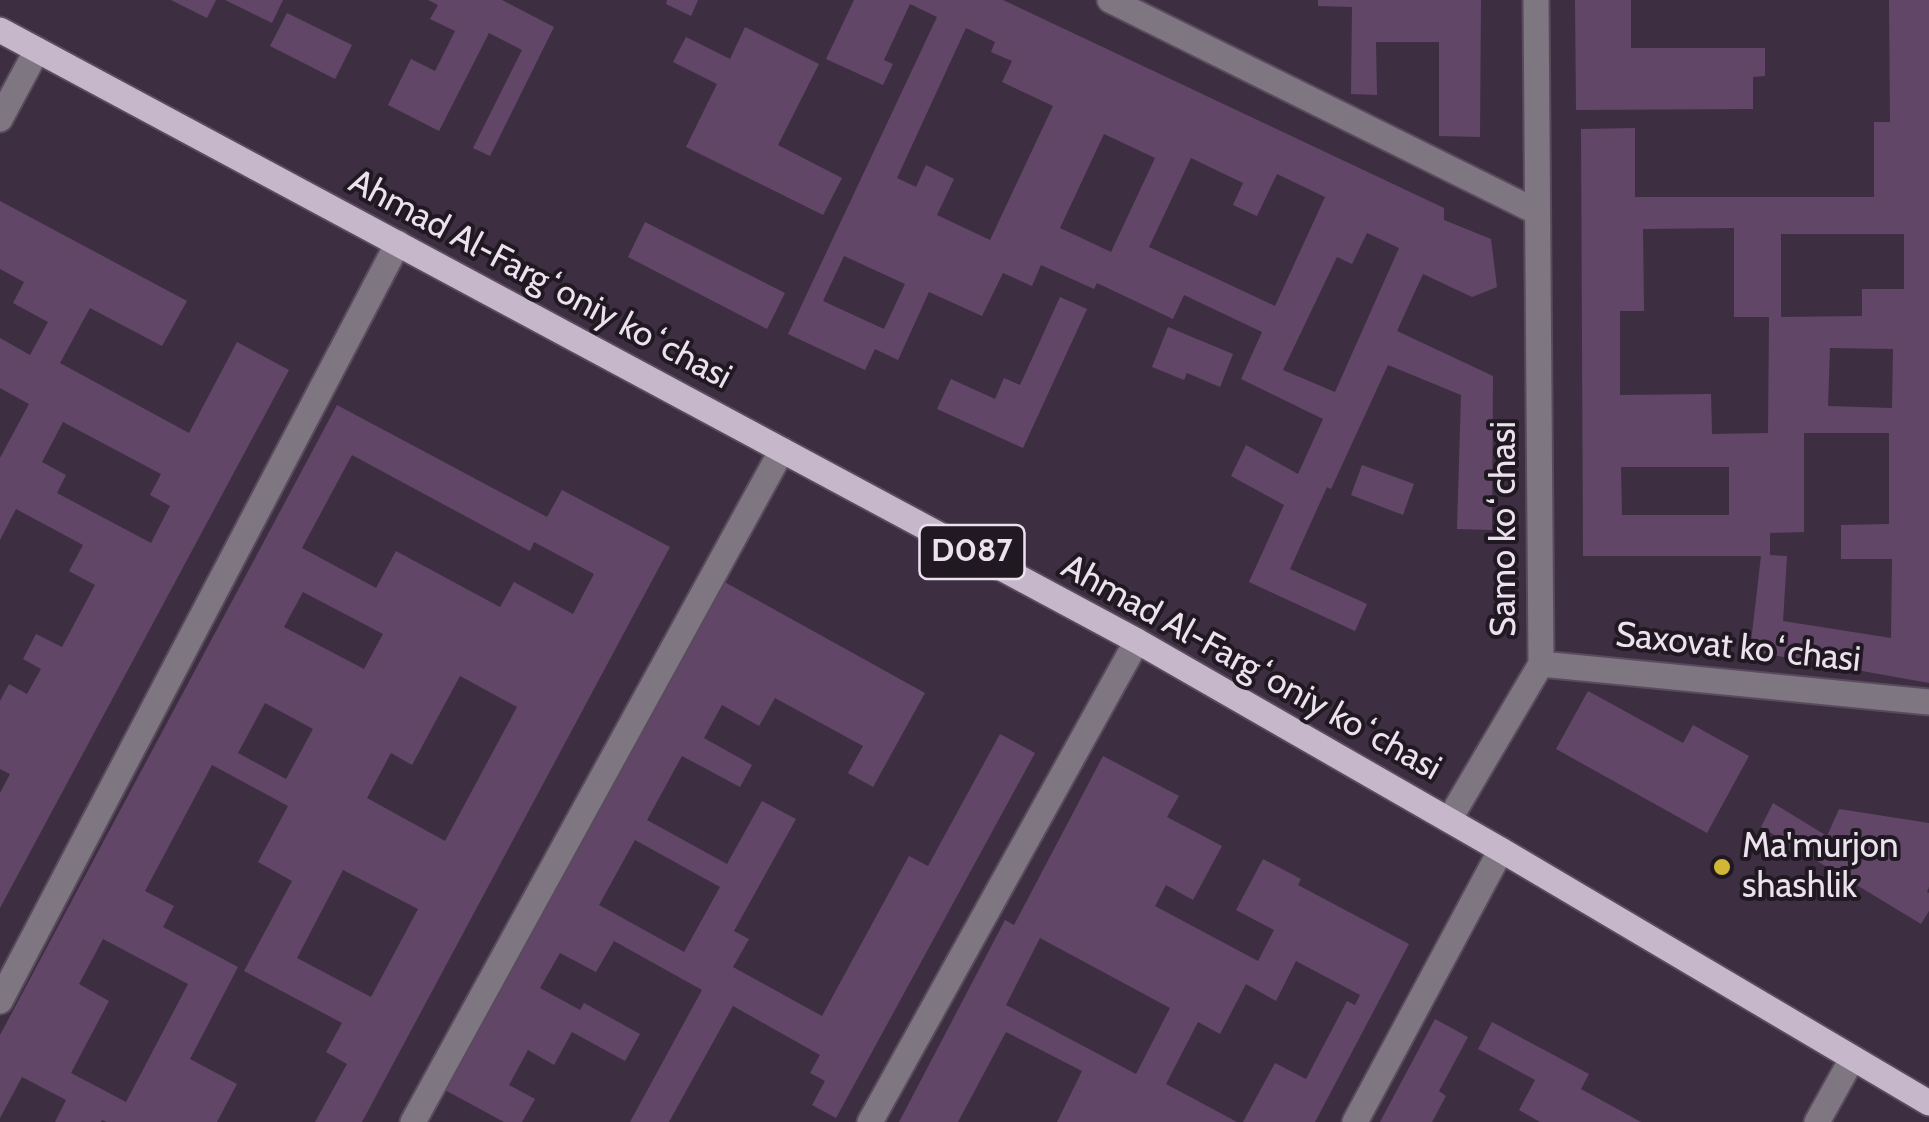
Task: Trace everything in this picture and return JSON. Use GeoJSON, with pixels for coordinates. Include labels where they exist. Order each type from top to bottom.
{"type":"FeatureCollection","features":[{"type":"Feature","properties":{"kind":"main road","name":"Ahmad Al-Fargʻoniy koʻchasi"},"geometry":{"type":"LineString","coordinates":[[0,30],[1138,641],[1929,1102]]}},
{"type":"Feature","properties":{"kind":"street"},"geometry":{"type":"LineString","coordinates":[[1110,0],[1537,212]]}},
{"type":"Feature","properties":{"kind":"street","name":"Samo koʻchasi"},"geometry":{"type":"LineString","coordinates":[[1449,820],[1541,664],[1536,0]]}},
{"type":"Feature","properties":{"kind":"street"},"geometry":{"type":"LineString","coordinates":[[0,120],[37,50]]}},
{"type":"Feature","properties":{"kind":"street"},"geometry":{"type":"LineString","coordinates":[[0,1001],[398,244]]}},
{"type":"Feature","properties":{"kind":"street"},"geometry":{"type":"LineString","coordinates":[[413,1122],[782,450]]}},
{"type":"Feature","properties":{"kind":"street"},"geometry":{"type":"LineString","coordinates":[[870,1122],[1138,641]]}},
{"type":"Feature","properties":{"kind":"street","name":"Saxovat koʻchasi"},"geometry":{"type":"LineString","coordinates":[[1541,664],[1929,702]]}},
{"type":"Feature","properties":{"kind":"street"},"geometry":{"type":"LineString","coordinates":[[1354,1122],[1501,850]]}},
{"type":"Feature","properties":{"kind":"street"},"geometry":{"type":"LineString","coordinates":[[1817,1122],[1852,1059]]}},
{"type":"Feature","properties":{"kind":"building"},"geometry":{"type":"Polygon","coordinates":[[[171,0],[216,0],[207,18],[171,0]]]}},
{"type":"Feature","properties":{"kind":"building"},"geometry":{"type":"Polygon","coordinates":[[[225,0],[283,0],[272,23],[225,0]]]}},
{"type":"Feature","properties":{"kind":"building"},"geometry":{"type":"Polygon","coordinates":[[[428,0],[502,0],[554,27],[490,156],[473,148],[522,50],[489,33],[439,131],[388,105],[411,59],[435,71],[455,31],[430,19],[438,5],[428,0]]]}},
{"type":"Feature","properties":{"kind":"building"},"geometry":{"type":"Polygon","coordinates":[[[667,0],[698,0],[691,16],[666,4],[667,0]]]}},
{"type":"Feature","properties":{"kind":"building"},"geometry":{"type":"Polygon","coordinates":[[[854,0],[1003,0],[1444,208],[1444,220],[1491,239],[1497,287],[1472,297],[1423,274],[1397,331],[1493,376],[1492,530],[1457,529],[1461,395],[1388,365],[1290,569],[1367,604],[1355,631],[1249,582],[1284,505],[1231,476],[1246,445],[1298,474],[1323,419],[1241,379],[1262,332],[1184,295],[1173,319],[1097,283],[1094,289],[1041,265],[1032,286],[1003,273],[982,316],[929,292],[898,360],[875,349],[865,370],[788,334],[937,17],[910,4],[884,60],[893,64],[883,85],[826,59],[854,0]],[[966,28],[897,178],[916,187],[926,165],[954,179],[937,215],[990,240],[1053,106],[1002,82],[1012,61],[991,52],[995,42],[966,28]],[[1104,134],[1060,228],[1111,252],[1155,158],[1104,134]],[[1191,158],[1149,247],[1275,306],[1325,197],[1277,174],[1257,216],[1233,205],[1243,183],[1191,158]],[[1367,233],[1352,264],[1337,257],[1283,370],[1335,392],[1399,248],[1367,233]],[[844,256],[823,301],[884,329],[905,284],[844,256]]]}},
{"type":"Feature","properties":{"kind":"building"},"geometry":{"type":"Polygon","coordinates":[[[1318,0],[1481,0],[1480,137],[1439,136],[1439,42],[1376,42],[1377,95],[1351,94],[1352,7],[1318,6],[1318,0]]]}},
{"type":"Feature","properties":{"kind":"building"},"geometry":{"type":"Polygon","coordinates":[[[1575,0],[1631,0],[1631,48],[1765,48],[1765,76],[1753,77],[1753,109],[1576,110],[1575,0]]]}},
{"type":"Feature","properties":{"kind":"building"},"geometry":{"type":"Polygon","coordinates":[[[1889,0],[1929,0],[1929,683],[1750,651],[1761,556],[1583,556],[1581,129],[1635,128],[1635,197],[1874,197],[1874,122],[1890,122],[1889,0]],[[1734,228],[1643,229],[1644,311],[1620,311],[1620,395],[1711,394],[1712,434],[1768,433],[1769,317],[1734,317],[1734,228]],[[1781,234],[1781,317],[1862,316],[1862,289],[1904,289],[1904,234],[1781,234]],[[1830,348],[1828,406],[1892,408],[1893,349],[1830,348]],[[1804,433],[1804,532],[1770,533],[1770,555],[1787,556],[1783,621],[1891,638],[1892,559],[1841,559],[1841,525],[1889,524],[1889,433],[1804,433]],[[1621,467],[1622,515],[1729,515],[1729,467],[1621,467]]]}},
{"type":"Feature","properties":{"kind":"building"},"geometry":{"type":"Polygon","coordinates":[[[287,13],[352,45],[335,79],[270,46],[287,13]]]}},
{"type":"Feature","properties":{"kind":"building"},"geometry":{"type":"Polygon","coordinates":[[[745,27],[819,64],[778,145],[842,178],[823,215],[686,147],[717,84],[673,62],[686,37],[730,59],[745,27]]]}},
{"type":"Feature","properties":{"kind":"building"},"geometry":{"type":"Polygon","coordinates":[[[0,201],[187,301],[162,346],[90,308],[60,363],[189,433],[237,342],[289,370],[0,908],[0,793],[10,774],[0,769],[0,701],[9,684],[27,694],[41,669],[23,659],[36,634],[62,647],[95,585],[69,571],[83,545],[16,509],[0,540],[0,458],[29,404],[0,388],[0,338],[30,355],[48,322],[13,303],[24,282],[0,269],[0,201]],[[63,422],[42,462],[66,475],[57,493],[151,543],[170,506],[150,495],[161,474],[63,422]]]}},
{"type":"Feature","properties":{"kind":"building"},"geometry":{"type":"Polygon","coordinates":[[[645,222],[785,293],[767,329],[628,257],[645,222]]]}},
{"type":"Feature","properties":{"kind":"building"},"geometry":{"type":"Polygon","coordinates":[[[1060,297],[1087,309],[1023,448],[937,409],[951,379],[995,399],[1004,378],[1020,385],[1060,297]]]}},
{"type":"Feature","properties":{"kind":"building"},"geometry":{"type":"Polygon","coordinates":[[[1168,327],[1233,354],[1220,387],[1187,373],[1184,380],[1152,367],[1168,327]]]}},
{"type":"Feature","properties":{"kind":"building"},"geometry":{"type":"Polygon","coordinates":[[[337,405],[547,517],[562,490],[670,547],[362,1122],[315,1122],[347,1064],[326,1052],[342,1023],[244,971],[292,881],[258,862],[288,806],[212,765],[145,891],[174,906],[163,927],[238,967],[190,1059],[237,1084],[217,1122],[55,1122],[66,1100],[22,1077],[0,1118],[0,1035],[337,405]],[[352,455],[302,548],[376,588],[396,551],[500,607],[514,582],[573,614],[594,574],[534,542],[530,551],[352,455]],[[303,592],[284,627],[364,669],[383,634],[303,592]],[[460,676],[412,765],[391,753],[367,798],[445,841],[517,707],[460,676]],[[265,703],[238,753],[286,779],[313,729],[265,703]],[[343,870],[297,958],[371,997],[418,909],[343,870]],[[103,939],[79,984],[109,1001],[71,1073],[126,1102],[188,984],[103,939]]]}},
{"type":"Feature","properties":{"kind":"building"},"geometry":{"type":"Polygon","coordinates":[[[1362,465],[1414,484],[1403,515],[1351,495],[1362,465]]]}},
{"type":"Feature","properties":{"kind":"building"},"geometry":{"type":"Polygon","coordinates":[[[721,580],[925,693],[873,787],[848,773],[863,746],[775,698],[759,726],[722,705],[704,738],[752,765],[740,787],[682,756],[647,820],[727,864],[762,801],[796,819],[734,931],[749,939],[733,967],[822,1016],[909,856],[928,866],[1000,734],[1035,753],[836,1118],[812,1105],[825,1081],[810,1073],[820,1055],[733,1006],[669,1122],[630,1122],[702,990],[614,941],[596,972],[560,953],[540,988],[580,1010],[584,1003],[640,1034],[625,1061],[572,1032],[554,1065],[528,1050],[509,1085],[535,1099],[522,1122],[504,1122],[443,1089],[721,580]],[[635,840],[599,905],[684,952],[720,887],[635,840]]]}},
{"type":"Feature","properties":{"kind":"building"},"geometry":{"type":"Polygon","coordinates":[[[1588,691],[1683,743],[1693,725],[1749,756],[1707,833],[1556,749],[1588,691]]]}},
{"type":"Feature","properties":{"kind":"building"},"geometry":{"type":"Polygon","coordinates":[[[1103,756],[1179,796],[1167,817],[1222,846],[1193,900],[1166,885],[1155,906],[1258,961],[1274,930],[1236,910],[1263,859],[1301,879],[1298,885],[1409,944],[1315,1122],[1243,1122],[1275,1063],[1306,1079],[1347,1001],[1355,1005],[1360,995],[1296,961],[1276,1001],[1246,984],[1220,1034],[1198,1022],[1166,1084],[1237,1122],[1057,1122],[1082,1071],[1006,1032],[958,1122],[899,1122],[1005,920],[1014,925],[1103,756]],[[1040,938],[1006,1005],[1136,1074],[1170,1008],[1040,938]]]}},
{"type":"Feature","properties":{"kind":"building"},"geometry":{"type":"Polygon","coordinates":[[[1773,803],[1827,836],[1839,809],[1929,823],[1929,911],[1921,924],[1761,827],[1773,803]]]}},
{"type":"Feature","properties":{"kind":"building"},"geometry":{"type":"Polygon","coordinates":[[[1435,1019],[1468,1037],[1439,1091],[1446,1096],[1432,1122],[1380,1122],[1435,1019]]]}},
{"type":"Feature","properties":{"kind":"building"},"geometry":{"type":"Polygon","coordinates":[[[1492,1022],[1589,1074],[1581,1089],[1641,1122],[1540,1122],[1519,1110],[1535,1080],[1478,1049],[1492,1022]]]}},
{"type":"Feature","properties":{"kind":"place","name":"Ma'murjon shashlik"},"geometry":{"type":"Point","coordinates":[1722,867]}}]}
